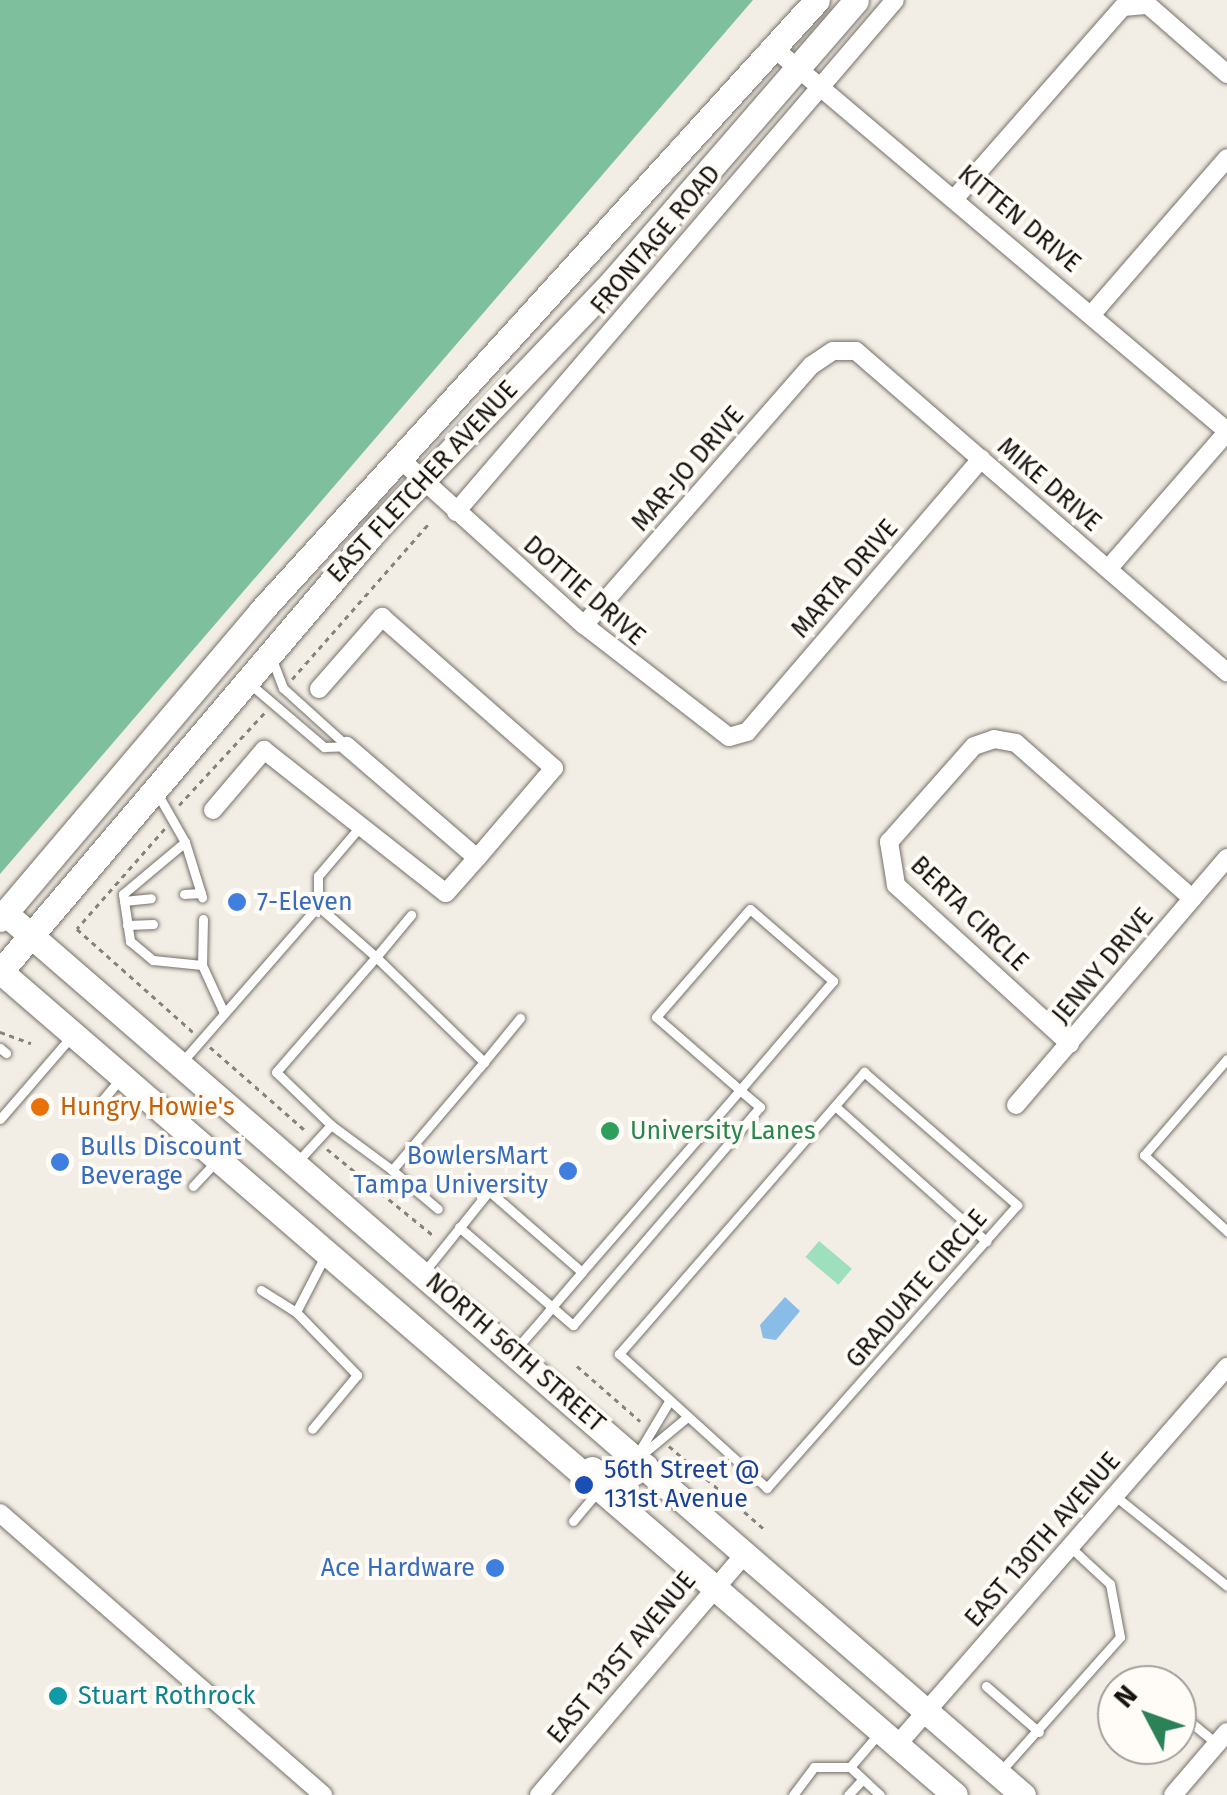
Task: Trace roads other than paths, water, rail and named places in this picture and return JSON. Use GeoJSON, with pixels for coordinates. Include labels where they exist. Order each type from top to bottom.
{"type":"FeatureCollection","features":[{"type":"Feature","properties":{"kind":"main road","name":"EAST FLETCHER AVENUE"},"geometry":{"type":"LineString","coordinates":[[3,916],[400,459],[817,0]]}},
{"type":"Feature","properties":{"kind":"main road","name":"EAST FLETCHER AVENUE"},"geometry":{"type":"LineString","coordinates":[[0,972],[422,480],[613,281],[856,0]]}},
{"type":"Feature","properties":{"kind":"main road","name":"NORTH 56TH STREET"},"geometry":{"type":"LineString","coordinates":[[3,916],[34,934],[1023,1795]]}},
{"type":"Feature","properties":{"kind":"main road","name":"NORTH 56TH STREET"},"geometry":{"type":"LineString","coordinates":[[0,972],[955,1795]]}},
{"type":"Feature","properties":{"kind":"main road"},"geometry":{"type":"LineString","coordinates":[[483,1388],[514,1352]]}},
{"type":"Feature","properties":{"kind":"main road"},"geometry":{"type":"LineString","coordinates":[[535,1430],[609,1483],[641,1462]]}},
{"type":"Feature","properties":{"kind":"street","name":"FRONTAGE ROAD"},"geometry":{"type":"LineString","coordinates":[[456,512],[895,0]]}},
{"type":"Feature","properties":{"kind":"street"},"geometry":{"type":"LineString","coordinates":[[955,198],[1114,16],[1148,6],[1227,74]]}},
{"type":"Feature","properties":{"kind":"street","name":"KITTEN DRIVE"},"geometry":{"type":"LineString","coordinates":[[775,49],[1227,432]]}},
{"type":"Feature","properties":{"kind":"street"},"geometry":{"type":"LineString","coordinates":[[1092,314],[1227,158]]}},
{"type":"Feature","properties":{"kind":"street","name":"MIKE DRIVE"},"geometry":{"type":"LineString","coordinates":[[832,350],[856,350],[1227,672]]}},
{"type":"Feature","properties":{"kind":"street","name":"MAR-JO DRIVE"},"geometry":{"type":"LineString","coordinates":[[584,625],[832,350]]}},
{"type":"Feature","properties":{"kind":"street"},"geometry":{"type":"LineString","coordinates":[[1108,569],[1227,432]]}},
{"type":"Feature","properties":{"kind":"street","name":"DOTTIE DRIVE"},"geometry":{"type":"LineString","coordinates":[[400,459],[584,625],[715,735],[747,732]]}},
{"type":"Feature","properties":{"kind":"street","name":"MARTA DRIVE"},"geometry":{"type":"LineString","coordinates":[[747,732],[981,459]]}},
{"type":"Feature","properties":{"kind":"street"},"geometry":{"type":"LineString","coordinates":[[213,810],[264,750],[358,829],[374,829],[446,893],[554,768],[382,616],[318,689]]}},
{"type":"Feature","properties":{"kind":"street","name":"BERTA CIRCLE"},"geometry":{"type":"LineString","coordinates":[[1070,1044],[896,885],[889,842],[974,746],[994,739],[1016,743],[1192,898]]}},
{"type":"Feature","properties":{"kind":"street"},"geometry":{"type":"LineString","coordinates":[[347,746],[477,858]]}},
{"type":"Feature","properties":{"kind":"street","name":"JENNY DRIVE"},"geometry":{"type":"LineString","coordinates":[[1016,1105],[1227,858]]}},
{"type":"Feature","properties":{"kind":"street","name":"EAST 130TH AVENUE"},"geometry":{"type":"LineString","coordinates":[[889,1738],[927,1711],[1227,1366]]}},
{"type":"Feature","properties":{"kind":"street"},"geometry":{"type":"LineString","coordinates":[[0,1513],[324,1795]]}},
{"type":"Feature","properties":{"kind":"street","name":"EAST 131ST AVENUE"},"geometry":{"type":"LineString","coordinates":[[539,1795],[744,1555]]}},
{"type":"Feature","properties":{"kind":"street"},"geometry":{"type":"LineString","coordinates":[[1173,1795],[1222,1738]]}},
{"type":"Feature","properties":{"kind":"lane"},"geometry":{"type":"LineString","coordinates":[[274,649],[283,688],[347,746]]}},
{"type":"Feature","properties":{"kind":"lane"},"geometry":{"type":"LineString","coordinates":[[247,681],[324,748],[347,746]]}},
{"type":"Feature","properties":{"kind":"lane"},"geometry":{"type":"LineString","coordinates":[[156,792],[185,842],[201,895],[184,894]]}},
{"type":"Feature","properties":{"kind":"lane"},"geometry":{"type":"LineString","coordinates":[[180,1064],[318,906],[318,876],[358,829]]}},
{"type":"Feature","properties":{"kind":"lane"},"geometry":{"type":"LineString","coordinates":[[185,842],[137,877],[124,902],[127,925],[130,941],[153,960],[202,964]]}},
{"type":"Feature","properties":{"kind":"lane"},"geometry":{"type":"LineString","coordinates":[[124,902],[151,898]]}},
{"type":"Feature","properties":{"kind":"lane"},"geometry":{"type":"LineString","coordinates":[[318,906],[484,1062]]}},
{"type":"Feature","properties":{"kind":"lane"},"geometry":{"type":"LineString","coordinates":[[459,1227],[552,1307],[573,1325],[760,1107],[740,1090],[656,1017],[750,909],[833,981],[740,1090],[582,1272],[552,1307],[514,1352]]}},
{"type":"Feature","properties":{"kind":"lane"},"geometry":{"type":"LineString","coordinates":[[411,916],[276,1072],[332,1125],[438,1209]]}},
{"type":"Feature","properties":{"kind":"lane"},"geometry":{"type":"LineString","coordinates":[[187,924],[203,921],[202,964],[224,1014]]}},
{"type":"Feature","properties":{"kind":"lane"},"geometry":{"type":"LineString","coordinates":[[127,925],[153,924]]}},
{"type":"Feature","properties":{"kind":"lane"},"geometry":{"type":"LineString","coordinates":[[392,1170],[520,1018]]}},
{"type":"Feature","properties":{"kind":"lane"},"geometry":{"type":"LineString","coordinates":[[2,1113],[73,1034]]}},
{"type":"Feature","properties":{"kind":"lane"},"geometry":{"type":"LineString","coordinates":[[1227,1058],[1144,1155],[1227,1231]]}},
{"type":"Feature","properties":{"kind":"lane"},"geometry":{"type":"LineString","coordinates":[[24,1068],[35,1078]]}},
{"type":"Feature","properties":{"kind":"lane","name":"GRADUATE CIRCLE"},"geometry":{"type":"LineString","coordinates":[[864,1072],[1018,1206],[986,1241],[767,1488],[668,1403],[619,1354],[864,1072]]}},
{"type":"Feature","properties":{"kind":"lane"},"geometry":{"type":"LineString","coordinates":[[100,1102],[123,1076]]}},
{"type":"Feature","properties":{"kind":"lane"},"geometry":{"type":"LineString","coordinates":[[12,1083],[23,1092]]}},
{"type":"Feature","properties":{"kind":"lane"},"geometry":{"type":"LineString","coordinates":[[835,1106],[986,1241]]}},
{"type":"Feature","properties":{"kind":"lane"},"geometry":{"type":"LineString","coordinates":[[295,1164],[332,1125]]}},
{"type":"Feature","properties":{"kind":"lane"},"geometry":{"type":"LineString","coordinates":[[194,1186],[217,1160]]}},
{"type":"Feature","properties":{"kind":"lane"},"geometry":{"type":"LineString","coordinates":[[422,1274],[490,1191],[582,1272]]}},
{"type":"Feature","properties":{"kind":"lane"},"geometry":{"type":"LineString","coordinates":[[296,1312],[326,1252]]}},
{"type":"Feature","properties":{"kind":"lane"},"geometry":{"type":"LineString","coordinates":[[261,1290],[296,1312],[358,1376],[312,1429]]}},
{"type":"Feature","properties":{"kind":"lane"},"geometry":{"type":"LineString","coordinates":[[641,1462],[668,1403]]}},
{"type":"Feature","properties":{"kind":"lane"},"geometry":{"type":"LineString","coordinates":[[641,1462],[686,1418]]}},
{"type":"Feature","properties":{"kind":"lane"},"geometry":{"type":"LineString","coordinates":[[573,1521],[599,1490]]}},
{"type":"Feature","properties":{"kind":"lane"},"geometry":{"type":"LineString","coordinates":[[1114,1495],[1227,1586]]}},
{"type":"Feature","properties":{"kind":"lane"},"geometry":{"type":"LineString","coordinates":[[998,1773],[1039,1732],[1120,1637],[1110,1584],[1070,1547]]}},
{"type":"Feature","properties":{"kind":"lane"},"geometry":{"type":"LineString","coordinates":[[986,1686],[1039,1732]]}},
{"type":"Feature","properties":{"kind":"lane"},"geometry":{"type":"LineString","coordinates":[[1197,1723],[1222,1738]]}},
{"type":"Feature","properties":{"kind":"lane"},"geometry":{"type":"LineString","coordinates":[[793,1795],[814,1768],[850,1768],[889,1738]]}},
{"type":"Feature","properties":{"kind":"lane"},"geometry":{"type":"LineString","coordinates":[[850,1768],[880,1795]]}},
{"type":"Feature","properties":{"kind":"lane"},"geometry":{"type":"LineString","coordinates":[[848,1795],[862,1780]]}},
{"type":"Feature","properties":{"kind":"water"},"geometry":{"type":"Polygon","coordinates":[[[785,1297],[800,1311],[776,1340],[763,1338],[760,1325],[785,1297]]]}},
{"type":"Feature","properties":{"kind":"place","name":"7-Eleven"},"geometry":{"type":"Point","coordinates":[237,902]}},
{"type":"Feature","properties":{"kind":"place","name":"Hungry Howie's"},"geometry":{"type":"Point","coordinates":[40,1107]}},
{"type":"Feature","properties":{"kind":"place","name":"University Lanes"},"geometry":{"type":"Point","coordinates":[610,1131]}},
{"type":"Feature","properties":{"kind":"place","name":"Bulls Discount Beverage"},"geometry":{"type":"Point","coordinates":[60,1162]}},
{"type":"Feature","properties":{"kind":"place","name":"BowlersMart Tampa University"},"geometry":{"type":"Point","coordinates":[568,1171]}},
{"type":"Feature","properties":{"kind":"place","name":"56th Street @ 131st Avenue"},"geometry":{"type":"Point","coordinates":[584,1485]}},
{"type":"Feature","properties":{"kind":"place","name":"Ace Hardware"},"geometry":{"type":"Point","coordinates":[495,1568]}},
{"type":"Feature","properties":{"kind":"place","name":"Stuart Rothrock"},"geometry":{"type":"Point","coordinates":[58,1696]}}]}
